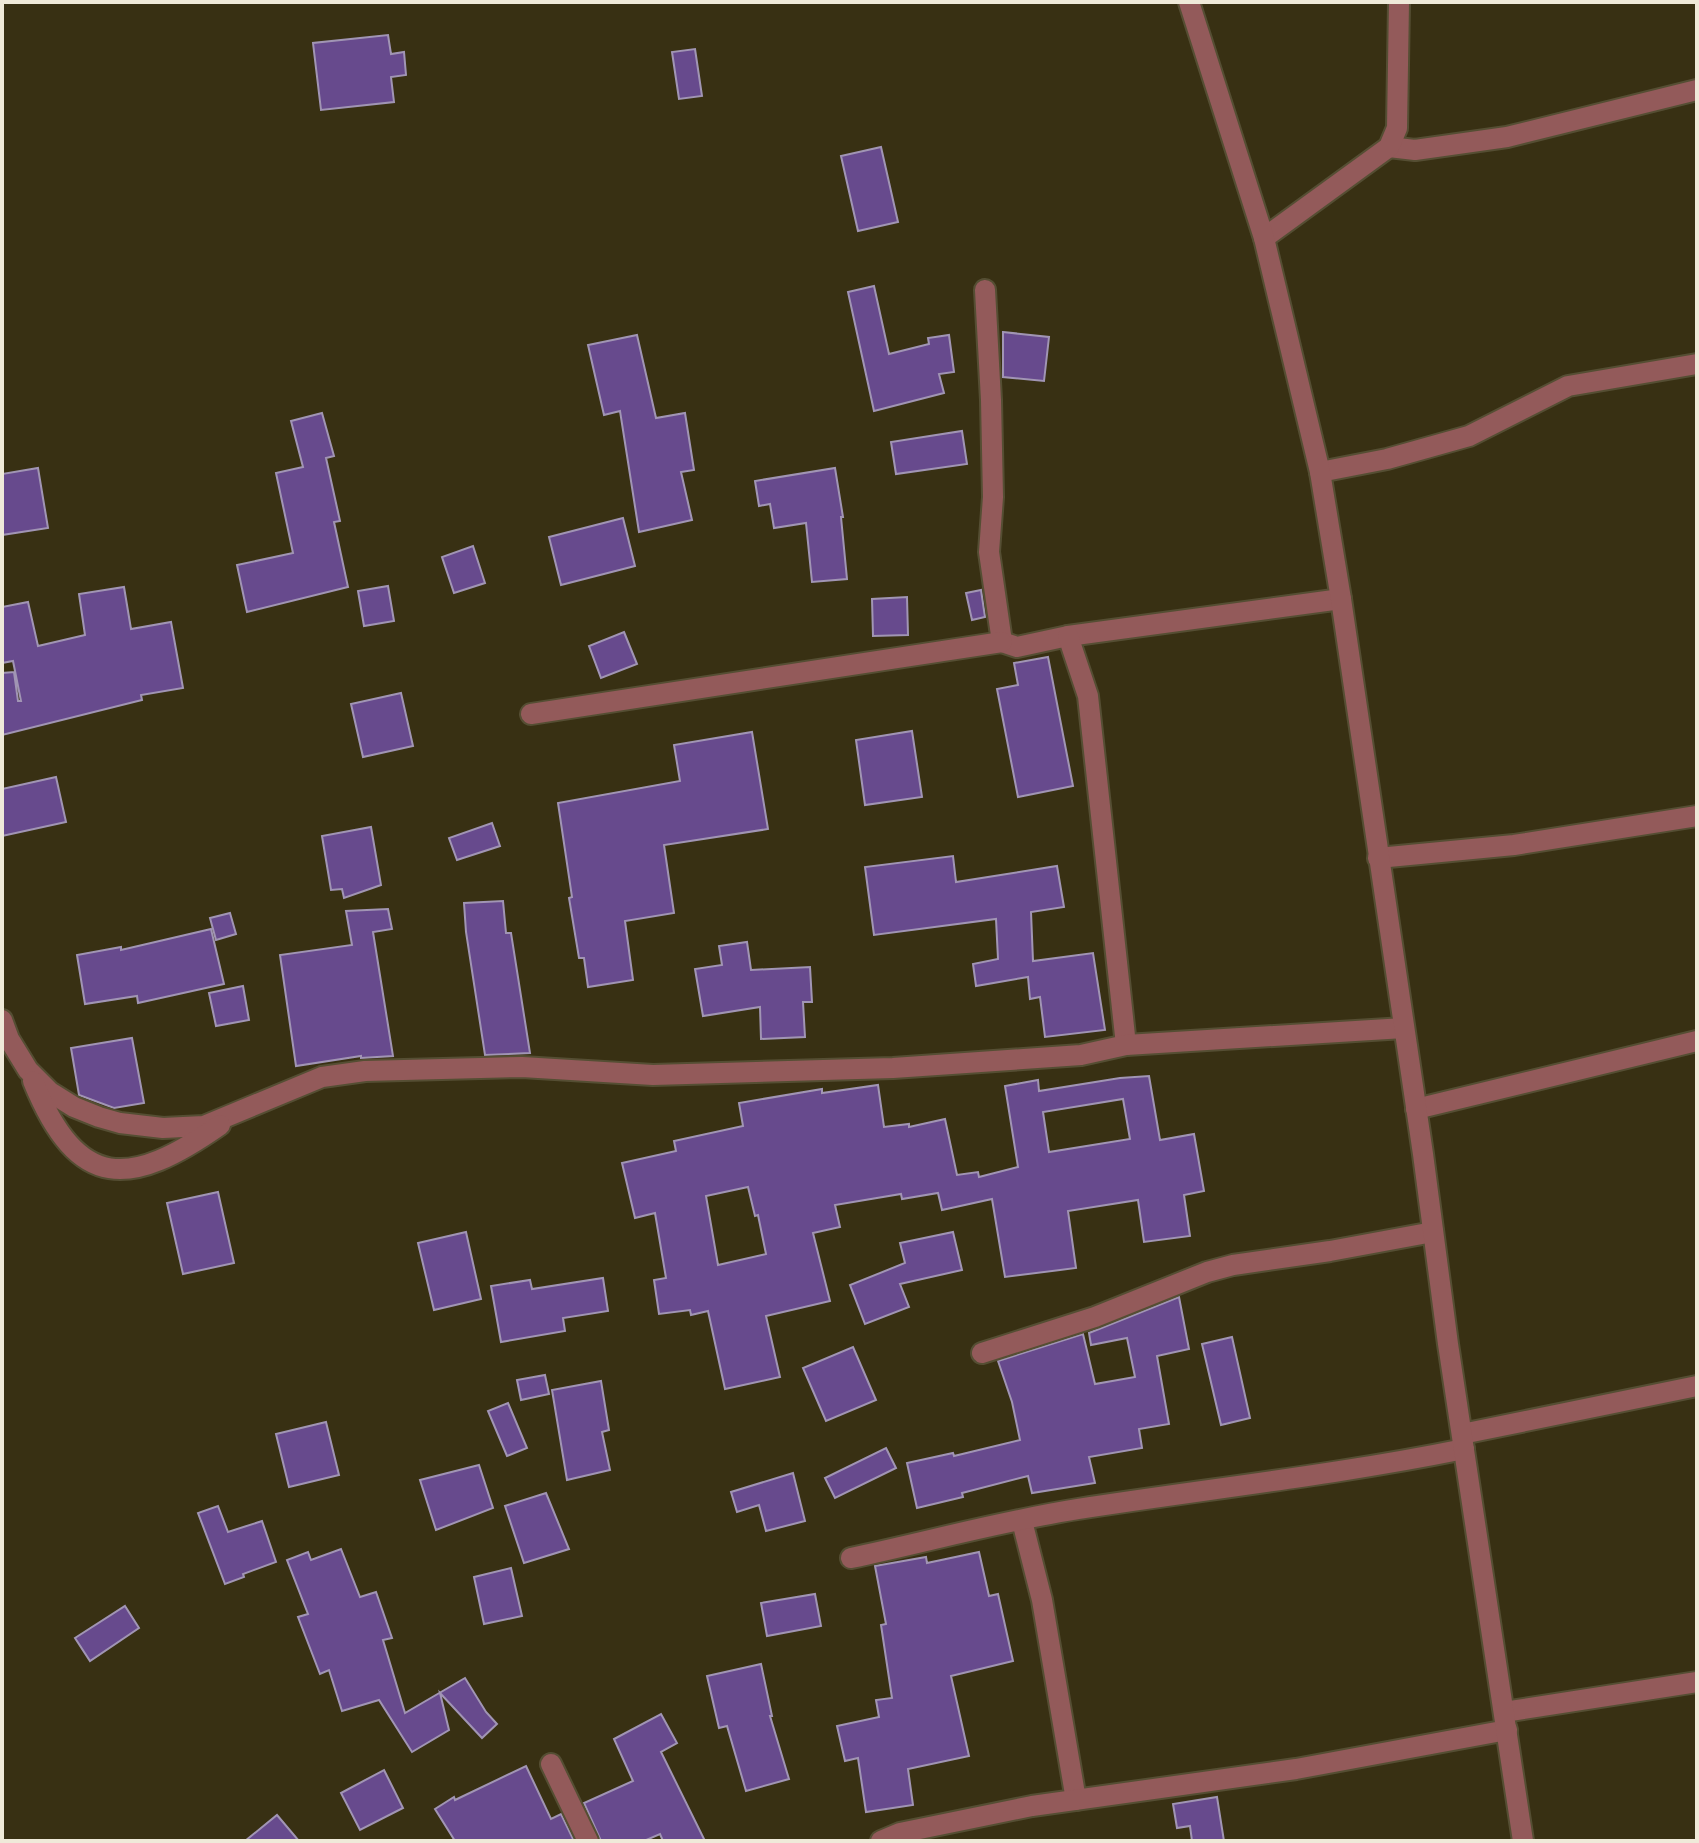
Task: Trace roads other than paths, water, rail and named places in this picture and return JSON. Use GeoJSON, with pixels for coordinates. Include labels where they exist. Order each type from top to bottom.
{"type":"FeatureCollection","features":[{"type":"Feature","properties":{"kind":"street"},"geometry":{"type":"LineString","coordinates":[[1189,2],[1264,238],[1320,472],[1523,1841]]}},
{"type":"Feature","properties":{"kind":"street"},"geometry":{"type":"LineString","coordinates":[[1264,238],[1389,147],[1397,128],[1399,2]]}},
{"type":"Feature","properties":{"kind":"street"},"geometry":{"type":"LineString","coordinates":[[1389,147],[1415,150],[1507,137],[1697,90]]}},
{"type":"Feature","properties":{"kind":"street"},"geometry":{"type":"LineString","coordinates":[[985,290],[993,497],[989,552],[1002,642]]}},
{"type":"Feature","properties":{"kind":"street"},"geometry":{"type":"LineString","coordinates":[[1320,472],[1387,459],[1469,436],[1568,386],[1697,364]]}},
{"type":"Feature","properties":{"kind":"street"},"geometry":{"type":"LineString","coordinates":[[531,714],[1002,642],[1017,647],[1068,636],[1341,599]]}},
{"type":"Feature","properties":{"kind":"street"},"geometry":{"type":"LineString","coordinates":[[1068,636],[1088,696],[1126,1045]]}},
{"type":"Feature","properties":{"kind":"street"},"geometry":{"type":"LineString","coordinates":[[1378,858],[1514,845],[1697,816]]}},
{"type":"Feature","properties":{"kind":"street"},"geometry":{"type":"LineString","coordinates":[[2,1020],[9,1039],[28,1070],[48,1119],[77,1153],[96,1165],[116,1170],[142,1168],[186,1148],[229,1118]]}},
{"type":"Feature","properties":{"kind":"street"},"geometry":{"type":"LineString","coordinates":[[28,1070],[50,1092],[74,1107],[120,1123],[163,1128],[204,1126],[322,1077],[365,1071],[522,1067],[653,1075],[878,1069],[1081,1055],[1126,1045],[1404,1028]]}},
{"type":"Feature","properties":{"kind":"street"},"geometry":{"type":"LineString","coordinates":[[1416,1109],[1697,1041]]}},
{"type":"Feature","properties":{"kind":"street"},"geometry":{"type":"LineString","coordinates":[[982,1353],[1095,1317],[1207,1272],[1233,1265],[1433,1232]]}},
{"type":"Feature","properties":{"kind":"street"},"geometry":{"type":"LineString","coordinates":[[851,1558],[1074,1510],[1395,1463],[1463,1441],[1697,1386]]}},
{"type":"Feature","properties":{"kind":"street"},"geometry":{"type":"LineString","coordinates":[[1022,1521],[1042,1600],[1076,1800]]}},
{"type":"Feature","properties":{"kind":"street"},"geometry":{"type":"LineString","coordinates":[[881,1841],[900,1833],[1076,1800],[1296,1769],[1697,1682]]}},
{"type":"Feature","properties":{"kind":"street"},"geometry":{"type":"LineString","coordinates":[[551,1764],[588,1841]]}}]}
